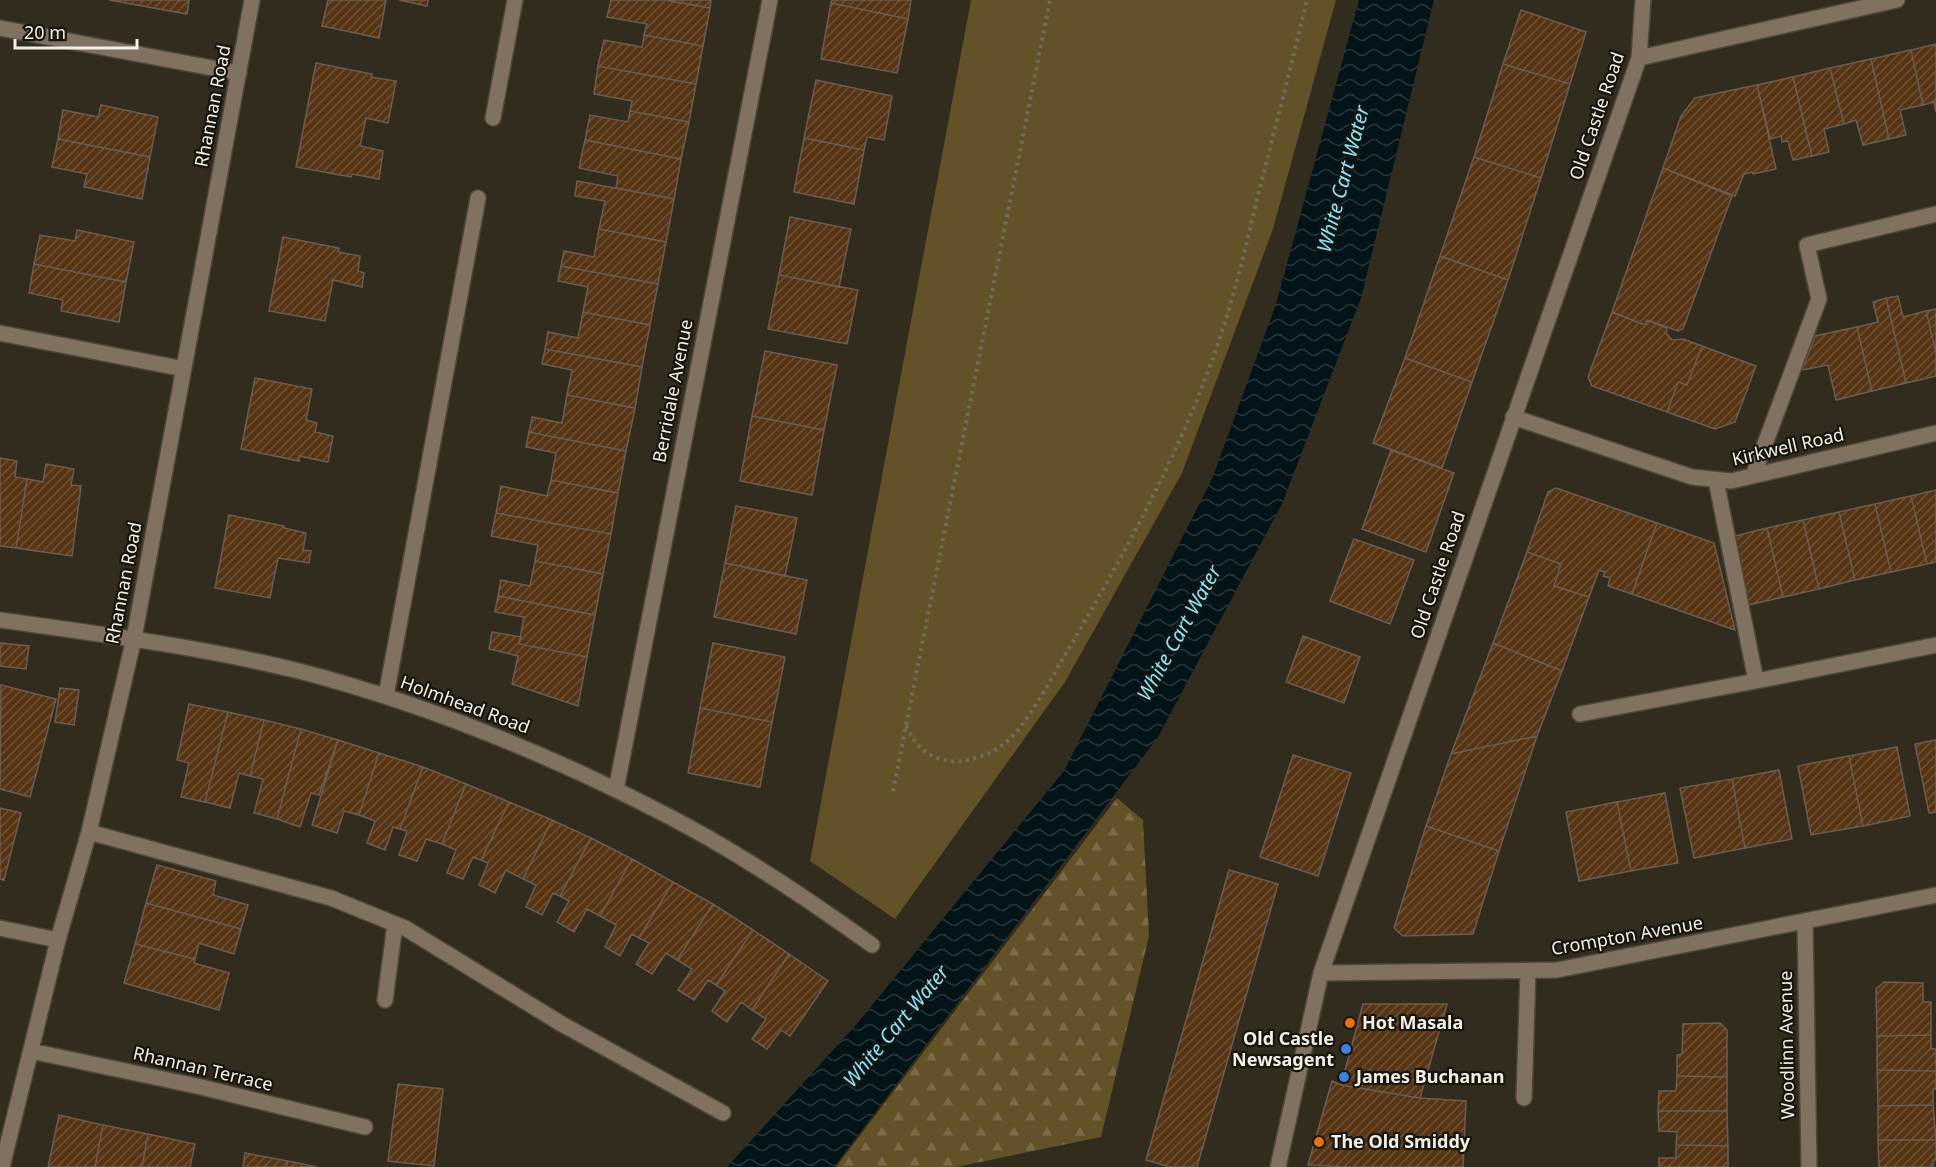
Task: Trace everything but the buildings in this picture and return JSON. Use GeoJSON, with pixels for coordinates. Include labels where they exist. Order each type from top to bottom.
{"type":"FeatureCollection","features":[{"type":"Feature","properties":{"kind":"street","name":"Rhannan Road"},"geometry":{"type":"LineString","coordinates":[[2,1167],[58,939],[89,832],[134,638],[252,0]]}},
{"type":"Feature","properties":{"kind":"street"},"geometry":{"type":"LineString","coordinates":[[493,118],[515,0]]}},
{"type":"Feature","properties":{"kind":"street","name":"Berridale Avenue"},"geometry":{"type":"LineString","coordinates":[[616,790],[770,0]]}},
{"type":"Feature","properties":{"kind":"street","name":"Old Castle Road"},"geometry":{"type":"LineString","coordinates":[[1278,1167],[1321,973],[1639,58],[1643,0]]}},
{"type":"Feature","properties":{"kind":"street"},"geometry":{"type":"LineString","coordinates":[[1639,58],[1898,0]]}},
{"type":"Feature","properties":{"kind":"street"},"geometry":{"type":"LineString","coordinates":[[0,28],[238,73]]}},
{"type":"Feature","properties":{"kind":"street"},"geometry":{"type":"LineString","coordinates":[[386,696],[478,198]]}},
{"type":"Feature","properties":{"kind":"street"},"geometry":{"type":"LineString","coordinates":[[1753,476],[1819,299],[1807,245],[1936,214]]}},
{"type":"Feature","properties":{"kind":"street"},"geometry":{"type":"LineString","coordinates":[[0,333],[184,369]]}},
{"type":"Feature","properties":{"kind":"street","name":"Kirkwell Road"},"geometry":{"type":"LineString","coordinates":[[1513,417],[1692,477],[1731,481],[1936,433]]}},
{"type":"Feature","properties":{"kind":"street"},"geometry":{"type":"LineString","coordinates":[[1716,480],[1756,681]]}},
{"type":"Feature","properties":{"kind":"street","name":"Holmhead Road"},"geometry":{"type":"LineString","coordinates":[[0,620],[134,638],[297,671],[419,706],[529,749],[675,819],[741,857],[872,945]]}},
{"type":"Feature","properties":{"kind":"street"},"geometry":{"type":"LineString","coordinates":[[1580,714],[1936,645]]}},
{"type":"Feature","properties":{"kind":"street"},"geometry":{"type":"LineString","coordinates":[[89,832],[331,898],[405,928],[560,1023],[723,1113]]}},
{"type":"Feature","properties":{"kind":"street","name":"Crompton Avenue"},"geometry":{"type":"LineString","coordinates":[[1321,973],[1528,971],[1570,968],[1936,895]]}},
{"type":"Feature","properties":{"kind":"street","name":"Woodlinn Avenue"},"geometry":{"type":"LineString","coordinates":[[1804,922],[1809,1167]]}},
{"type":"Feature","properties":{"kind":"street"},"geometry":{"type":"LineString","coordinates":[[385,1000],[395,924]]}},
{"type":"Feature","properties":{"kind":"street"},"geometry":{"type":"LineString","coordinates":[[0,928],[58,939]]}},
{"type":"Feature","properties":{"kind":"street"},"geometry":{"type":"LineString","coordinates":[[1524,1098],[1528,971]]}},
{"type":"Feature","properties":{"kind":"street","name":"Rhannan Terrace"},"geometry":{"type":"LineString","coordinates":[[31,1051],[201,1087],[365,1127]]}},
{"type":"Feature","properties":{"kind":"path"},"geometry":{"type":"LineString","coordinates":[[893,791],[1050,0]]}},
{"type":"Feature","properties":{"kind":"path"},"geometry":{"type":"LineString","coordinates":[[906,726],[922,749],[941,759],[963,762],[974,760],[1006,743],[1044,690],[1109,579],[1137,528],[1193,409],[1215,352],[1232,298],[1307,0]]}},
{"type":"Feature","properties":{"kind":"green space"},"geometry":{"type":"Polygon","coordinates":[[[971,0],[1336,0],[1273,229],[1182,473],[1065,682],[895,919],[810,861],[971,0]]]}},
{"type":"Feature","properties":{"kind":"green space"},"geometry":{"type":"Polygon","coordinates":[[[1117,798],[1143,820],[1149,936],[1101,1137],[956,1167],[836,1167],[1117,798]]]}},
{"type":"Feature","properties":{"kind":"water","name":"White Cart Water"},"geometry":{"type":"Polygon","coordinates":[[[1359,0],[1434,0],[1361,298],[1282,504],[1158,737],[834,1167],[727,1167],[855,1026],[1064,771],[1212,479],[1276,304],[1359,0]]]}},
{"type":"Feature","properties":{"kind":"place","name":"Hot Masala"},"geometry":{"type":"Point","coordinates":[1350,1023]}},
{"type":"Feature","properties":{"kind":"place","name":"Old Castle Newsagent"},"geometry":{"type":"Point","coordinates":[1346,1049]}},
{"type":"Feature","properties":{"kind":"place","name":"James Buchanan"},"geometry":{"type":"Point","coordinates":[1344,1077]}},
{"type":"Feature","properties":{"kind":"place","name":"The Old Smiddy"},"geometry":{"type":"Point","coordinates":[1319,1142]}}]}
